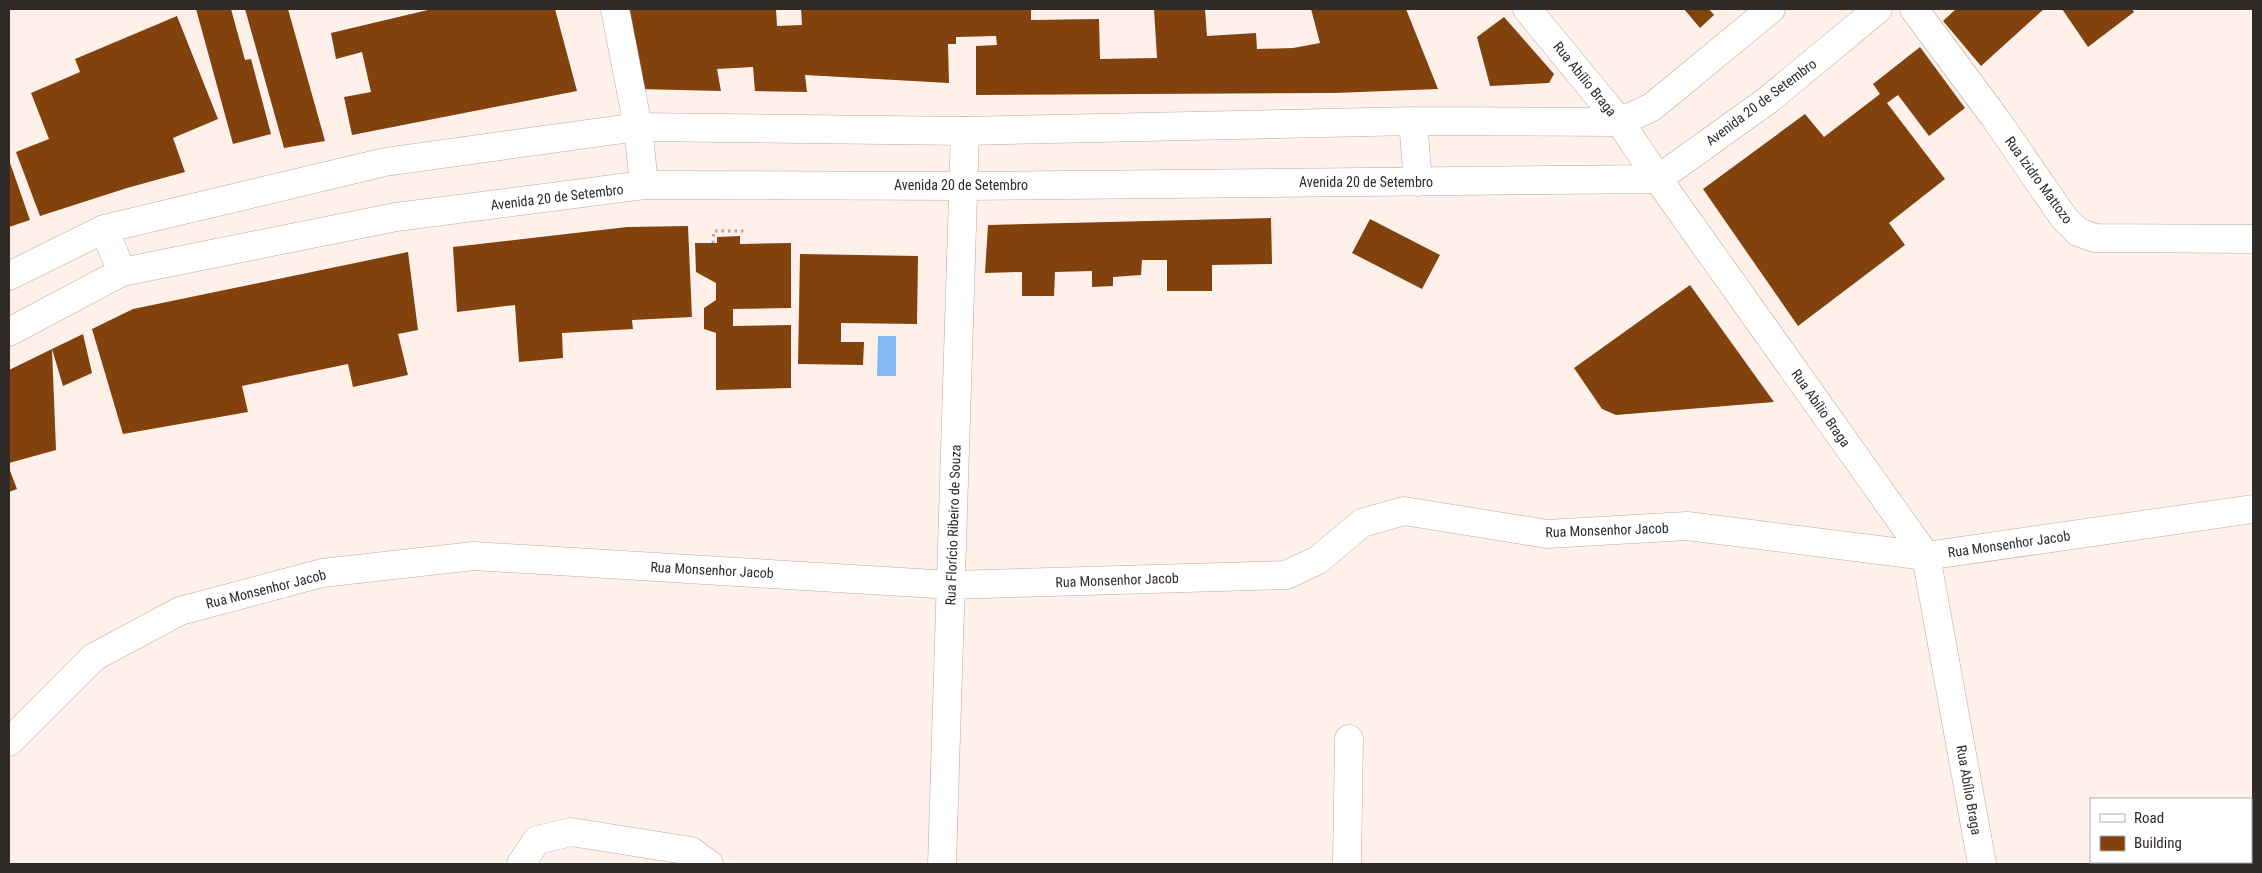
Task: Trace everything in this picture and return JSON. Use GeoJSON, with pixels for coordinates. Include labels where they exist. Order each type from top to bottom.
{"type":"FeatureCollection","features":[{"type":"Feature","properties":{"kind":"street"},"geometry":{"type":"LineString","coordinates":[[615,9],[638,127],[644,185]]}},
{"type":"Feature","properties":{"kind":"street","name":"Rua Abílio Braga"},"geometry":{"type":"LineString","coordinates":[[1528,9],[1620,122],[1658,179],[1926,556],[1982,864]]}},
{"type":"Feature","properties":{"kind":"street"},"geometry":{"type":"LineString","coordinates":[[9,276],[104,229],[385,162],[638,127],[965,131],[1413,121],[1620,122],[1652,107],[1771,9]]}},
{"type":"Feature","properties":{"kind":"street","name":"Avenida 20 de Setembro"},"geometry":{"type":"LineString","coordinates":[[9,332],[122,272],[396,217],[644,185],[964,186],[1658,179],[1768,100],[1878,9]]}},
{"type":"Feature","properties":{"kind":"street","name":"Rua Izidro Mattozo"},"geometry":{"type":"LineString","coordinates":[[1914,9],[1995,118],[2064,218],[2078,232],[2095,238],[2253,239]]}},
{"type":"Feature","properties":{"kind":"street"},"geometry":{"type":"LineString","coordinates":[[1413,121],[1418,182]]}},
{"type":"Feature","properties":{"kind":"street","name":"Rua Florício Ribeiro de Souza"},"geometry":{"type":"LineString","coordinates":[[942,864],[965,131]]}},
{"type":"Feature","properties":{"kind":"street"},"geometry":{"type":"LineString","coordinates":[[104,229],[122,272]]}},
{"type":"Feature","properties":{"kind":"street","name":"Rua Monsenhor Jacob"},"geometry":{"type":"LineString","coordinates":[[9,742],[94,658],[180,611],[322,573],[474,556],[951,584],[1286,575],[1318,560],[1362,523],[1404,511],[1547,534],[1687,526],[1926,556],[2253,509]]}},
{"type":"Feature","properties":{"kind":"street"},"geometry":{"type":"LineString","coordinates":[[1347,864],[1349,739]]}},
{"type":"Feature","properties":{"kind":"street"},"geometry":{"type":"LineString","coordinates":[[521,864],[538,840],[571,832],[691,851],[709,864]]}},
{"type":"Feature","properties":{"kind":"path"},"geometry":{"type":"LineString","coordinates":[[713,243],[714,231],[744,231]]}},
{"type":"Feature","properties":{"kind":"water"},"geometry":{"type":"Polygon","coordinates":[[[878,336],[896,336],[896,376],[877,376],[878,336]]]}},
{"type":"Feature","properties":{"kind":"building"},"geometry":{"type":"Polygon","coordinates":[[[196,9],[231,9],[245,60],[251,59],[271,134],[233,144],[196,9]]]}},
{"type":"Feature","properties":{"kind":"building"},"geometry":{"type":"Polygon","coordinates":[[[245,9],[288,9],[325,141],[284,148],[245,9]]]}},
{"type":"Feature","properties":{"kind":"building"},"geometry":{"type":"Polygon","coordinates":[[[432,9],[555,9],[577,91],[352,135],[344,97],[371,92],[362,52],[336,59],[331,33],[432,9]]]}},
{"type":"Feature","properties":{"kind":"building"},"geometry":{"type":"Polygon","coordinates":[[[624,9],[776,9],[777,26],[802,25],[801,9],[1031,9],[1031,20],[1099,19],[1100,59],[1157,58],[1154,9],[1205,9],[1207,36],[1256,33],[1257,49],[1293,48],[1320,43],[1311,9],[1406,9],[1438,89],[1334,93],[976,95],[976,46],[997,45],[996,36],[956,37],[956,44],[948,44],[949,83],[805,75],[807,92],[755,91],[753,67],[717,69],[721,91],[639,89],[624,9]]]}},
{"type":"Feature","properties":{"kind":"building"},"geometry":{"type":"Polygon","coordinates":[[[1684,9],[1709,9],[1714,15],[1700,28],[1684,9]]]}},
{"type":"Feature","properties":{"kind":"building"},"geometry":{"type":"Polygon","coordinates":[[[1956,9],[2044,9],[1981,66],[1943,21],[1956,9]]]}},
{"type":"Feature","properties":{"kind":"building"},"geometry":{"type":"Polygon","coordinates":[[[2062,9],[2132,9],[2134,12],[2088,47],[2062,9]]]}},
{"type":"Feature","properties":{"kind":"building"},"geometry":{"type":"Polygon","coordinates":[[[177,16],[218,119],[173,138],[185,172],[127,188],[40,216],[16,152],[49,139],[31,93],[80,72],[75,59],[177,16]]]}},
{"type":"Feature","properties":{"kind":"building"},"geometry":{"type":"Polygon","coordinates":[[[1504,17],[1554,74],[1549,83],[1490,86],[1477,37],[1504,17]]]}},
{"type":"Feature","properties":{"kind":"building"},"geometry":{"type":"Polygon","coordinates":[[[1920,47],[1965,108],[1929,136],[1898,95],[1887,103],[1945,179],[1889,223],[1905,245],[1798,326],[1703,189],[1805,114],[1824,137],[1880,94],[1873,84],[1920,47]]]}},
{"type":"Feature","properties":{"kind":"building"},"geometry":{"type":"Polygon","coordinates":[[[9,160],[30,220],[9,227],[9,160]]]}},
{"type":"Feature","properties":{"kind":"building"},"geometry":{"type":"Polygon","coordinates":[[[1271,218],[1272,264],[1212,265],[1212,291],[1167,291],[1167,260],[1142,260],[1141,275],[1113,277],[1113,286],[1092,287],[1092,271],[1055,272],[1054,296],[1022,296],[1022,272],[985,273],[988,225],[1271,218]]]}},
{"type":"Feature","properties":{"kind":"building"},"geometry":{"type":"Polygon","coordinates":[[[1370,219],[1440,255],[1422,289],[1352,253],[1370,219]]]}},
{"type":"Feature","properties":{"kind":"building"},"geometry":{"type":"Polygon","coordinates":[[[688,226],[692,317],[632,320],[633,329],[562,333],[563,358],[519,362],[515,305],[457,312],[453,247],[627,227],[688,226]]]}},
{"type":"Feature","properties":{"kind":"building"},"geometry":{"type":"Polygon","coordinates":[[[740,236],[740,244],[791,243],[791,308],[733,309],[733,326],[791,325],[791,388],[716,390],[716,333],[704,329],[704,308],[716,300],[716,283],[696,272],[695,243],[717,243],[717,237],[740,236]]]}},
{"type":"Feature","properties":{"kind":"building"},"geometry":{"type":"Polygon","coordinates":[[[408,252],[418,330],[398,334],[408,375],[353,387],[348,364],[242,386],[248,412],[123,434],[92,329],[133,309],[408,252]]]}},
{"type":"Feature","properties":{"kind":"building"},"geometry":{"type":"Polygon","coordinates":[[[800,254],[918,256],[917,324],[841,323],[841,342],[864,342],[863,365],[798,364],[800,254]]]}},
{"type":"Feature","properties":{"kind":"building"},"geometry":{"type":"Polygon","coordinates":[[[1690,285],[1774,402],[1616,415],[1602,409],[1574,368],[1690,285]]]}},
{"type":"Feature","properties":{"kind":"building"},"geometry":{"type":"Polygon","coordinates":[[[83,334],[92,373],[63,386],[52,349],[83,334]]]}},
{"type":"Feature","properties":{"kind":"building"},"geometry":{"type":"Polygon","coordinates":[[[52,349],[56,450],[9,463],[9,370],[52,349]]]}},
{"type":"Feature","properties":{"kind":"building"},"geometry":{"type":"Polygon","coordinates":[[[9,468],[17,489],[9,492],[9,468]]]}}]}
